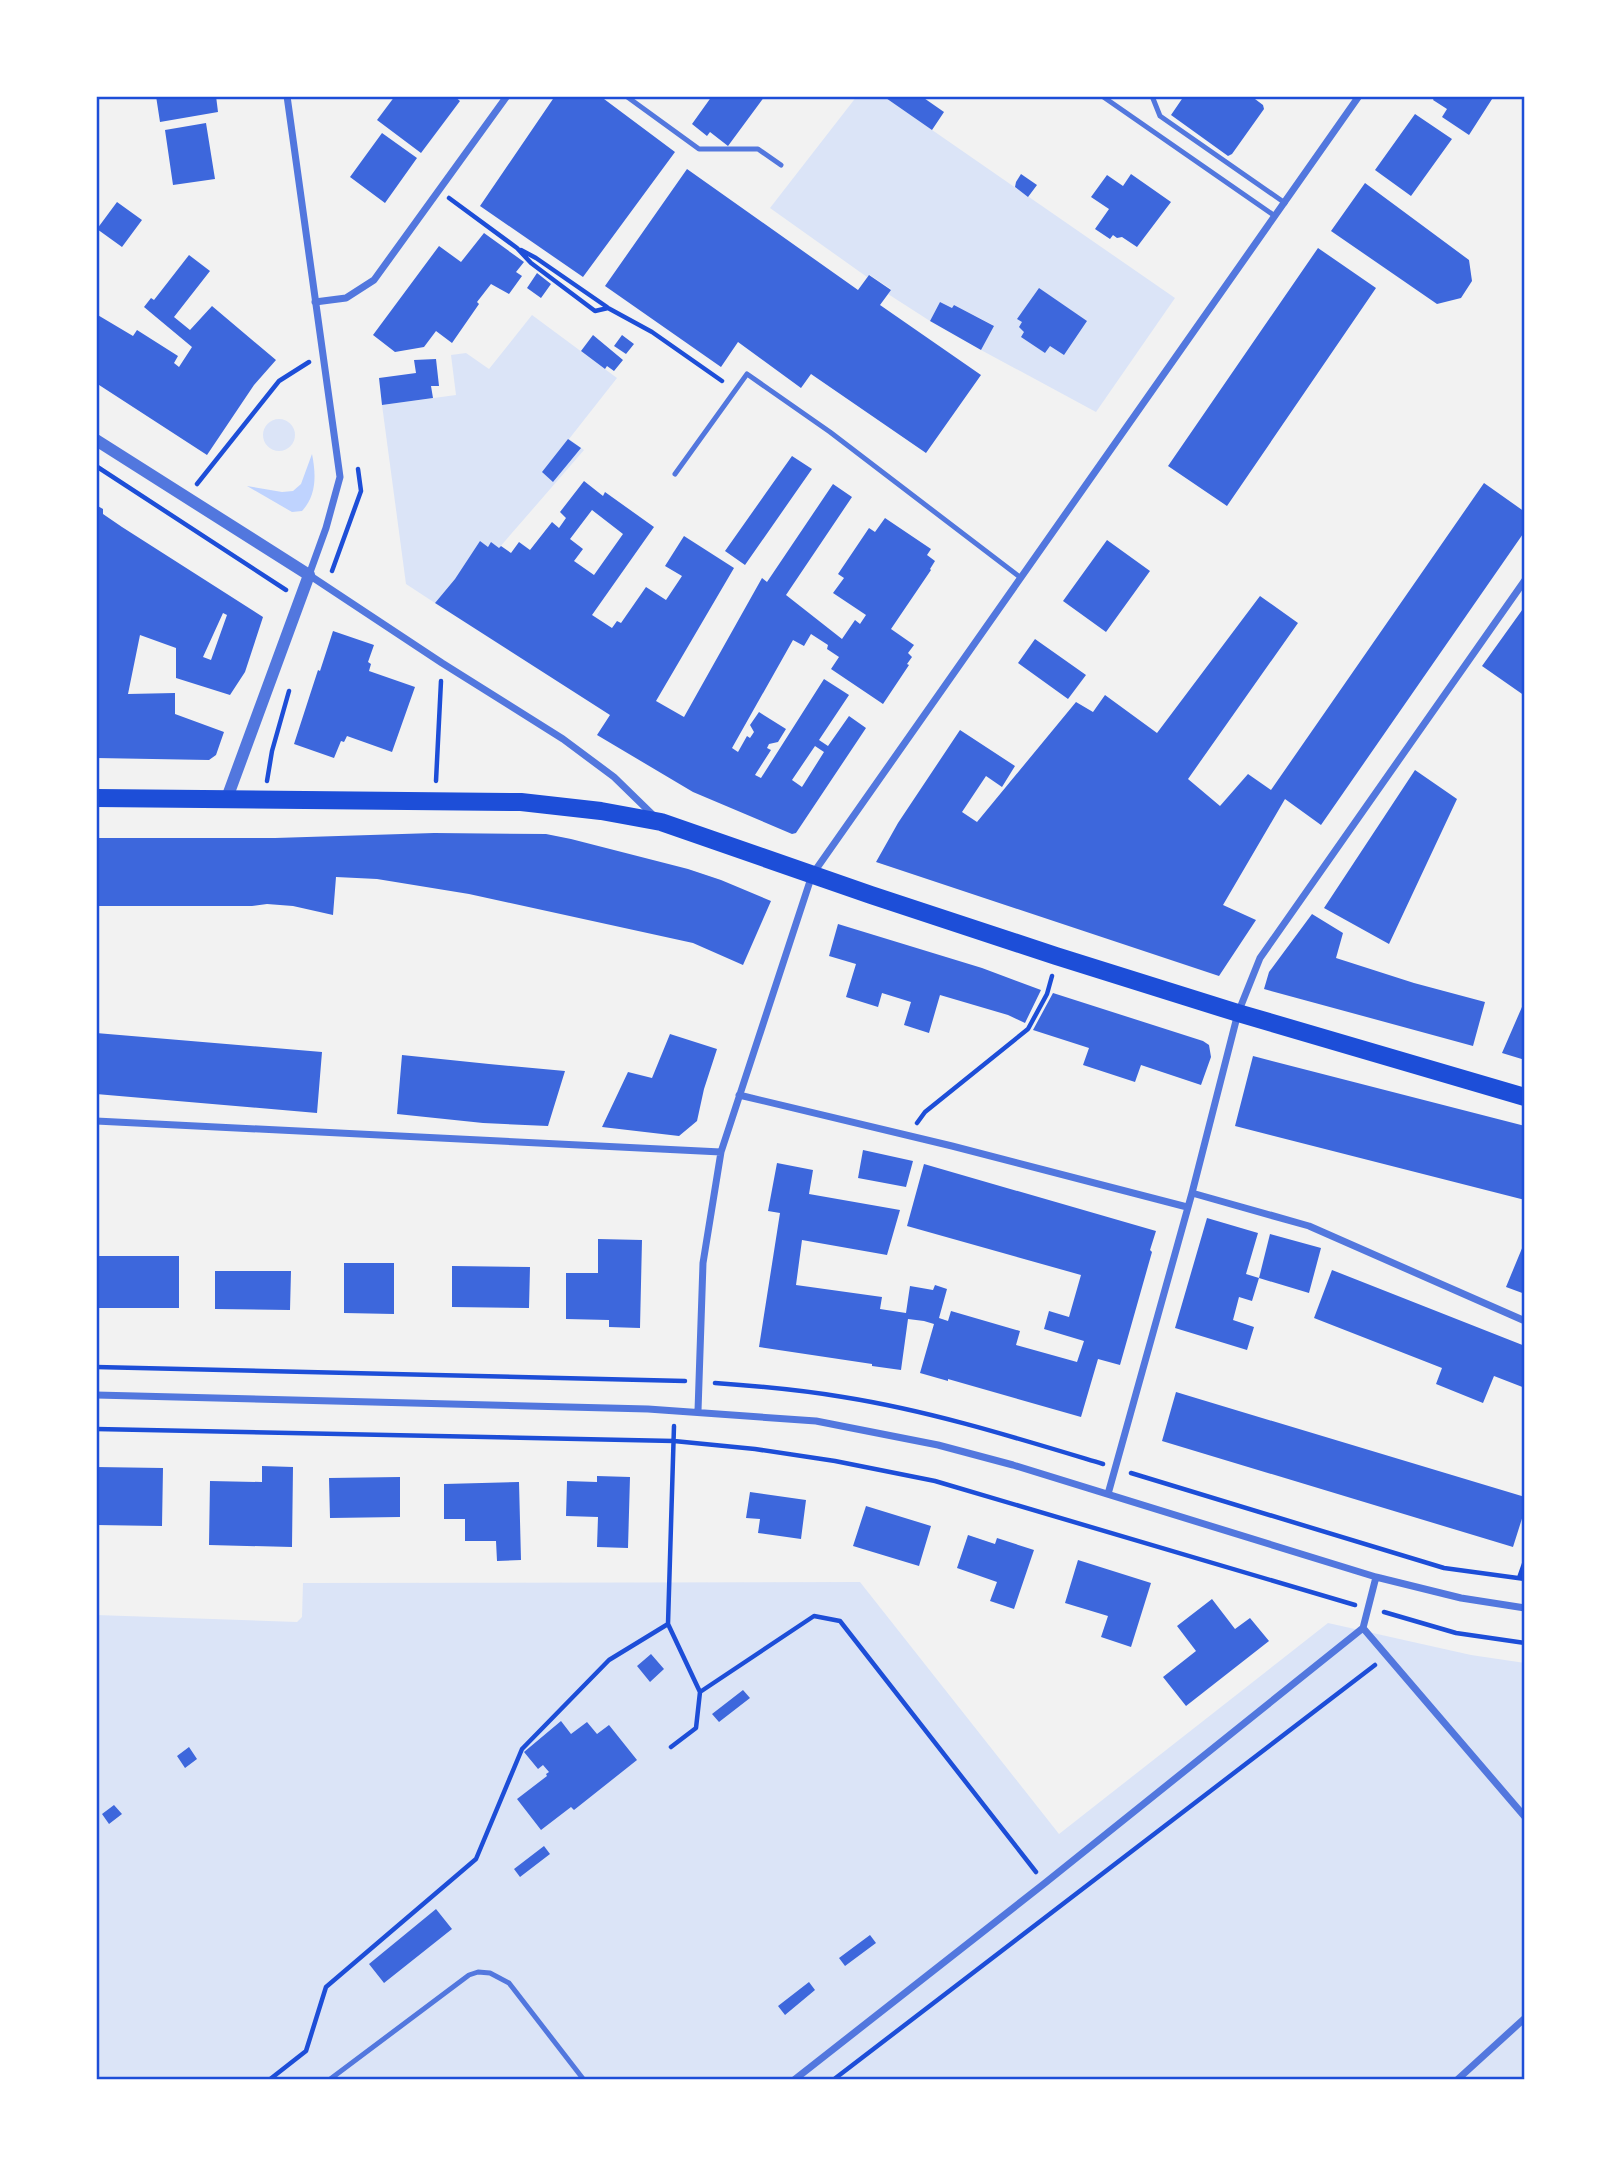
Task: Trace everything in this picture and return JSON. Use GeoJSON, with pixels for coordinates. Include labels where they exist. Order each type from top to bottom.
{"type":"FeatureCollection","features":[{"type":"Feature","properties":{"kind":"main road"},"geometry":{"type":"LineString","coordinates":[[96,798],[521,802],[601,811],[661,822],[1056,956],[1238,1013],[1525,1097]]}},
{"type":"Feature","properties":{"kind":"street"},"geometry":{"type":"LineString","coordinates":[[227,798],[326,528],[340,477],[287,96]]}},
{"type":"Feature","properties":{"kind":"street"},"geometry":{"type":"LineString","coordinates":[[316,302],[346,298],[374,280],[508,96]]}},
{"type":"Feature","properties":{"kind":"street"},"geometry":{"type":"LineString","coordinates":[[698,1411],[704,1264],[721,1152],[812,875],[1359,96]]}},
{"type":"Feature","properties":{"kind":"street"},"geometry":{"type":"LineString","coordinates":[[96,440],[563,739],[614,777],[661,822]]}},
{"type":"Feature","properties":{"kind":"street"},"geometry":{"type":"LineString","coordinates":[[1108,1494],[1192,1193],[1238,1013],[1260,958],[1525,580]]}},
{"type":"Feature","properties":{"kind":"street"},"geometry":{"type":"LineString","coordinates":[[739,1095],[908,1135],[1187,1207]]}},
{"type":"Feature","properties":{"kind":"street"},"geometry":{"type":"LineString","coordinates":[[96,1121],[721,1152]]}},
{"type":"Feature","properties":{"kind":"street"},"geometry":{"type":"LineString","coordinates":[[1192,1193],[1309,1226],[1525,1321]]}},
{"type":"Feature","properties":{"kind":"street"},"geometry":{"type":"LineString","coordinates":[[96,1395],[698,1411],[816,1421],[938,1445],[1108,1494],[1376,1577],[1461,1598],[1525,1608]]}},
{"type":"Feature","properties":{"kind":"street"},"geometry":{"type":"LineString","coordinates":[[794,2080],[1045,1884],[1363,1628],[1376,1577]]}},
{"type":"Feature","properties":{"kind":"street"},"geometry":{"type":"LineString","coordinates":[[1363,1628],[1525,1817]]}},
{"type":"Feature","properties":{"kind":"street"},"geometry":{"type":"LineString","coordinates":[[1457,2080],[1525,2018]]}},
{"type":"Feature","properties":{"kind":"lane"},"geometry":{"type":"LineString","coordinates":[[626,96],[699,149],[758,149],[781,166]]}},
{"type":"Feature","properties":{"kind":"lane"},"geometry":{"type":"LineString","coordinates":[[1102,96],[1275,216]]}},
{"type":"Feature","properties":{"kind":"lane"},"geometry":{"type":"LineString","coordinates":[[1152,96],[1160,116],[1285,203]]}},
{"type":"Feature","properties":{"kind":"lane"},"geometry":{"type":"LineString","coordinates":[[675,474],[747,374],[830,432],[1021,578]]}},
{"type":"Feature","properties":{"kind":"lane"},"geometry":{"type":"LineString","coordinates":[[329,2080],[469,1975],[478,1972],[498,1976],[509,1983],[584,2080]]}},
{"type":"Feature","properties":{"kind":"path"},"geometry":{"type":"LineString","coordinates":[[439,191],[517,248],[536,257],[608,308],[652,332],[735,390]]}},
{"type":"Feature","properties":{"kind":"path"},"geometry":{"type":"LineString","coordinates":[[517,248],[531,263],[595,311],[608,308]]}},
{"type":"Feature","properties":{"kind":"path"},"geometry":{"type":"LineString","coordinates":[[186,498],[279,381],[323,354]]}},
{"type":"Feature","properties":{"kind":"path"},"geometry":{"type":"LineString","coordinates":[[96,466],[300,598]]}},
{"type":"Feature","properties":{"kind":"path"},"geometry":{"type":"LineString","coordinates":[[435,801],[442,663]]}},
{"type":"Feature","properties":{"kind":"path"},"geometry":{"type":"LineString","coordinates":[[265,799],[272,751],[290,689]]}},
{"type":"Feature","properties":{"kind":"path"},"geometry":{"type":"LineString","coordinates":[[908,1135],[925,1112],[1028,1029],[1047,994],[1056,956]]}},
{"type":"Feature","properties":{"kind":"path"},"geometry":{"type":"LineString","coordinates":[[96,1429],[674,1441],[755,1449],[835,1461],[935,1481],[1327,1598],[1456,1633],[1525,1643]]}},
{"type":"Feature","properties":{"kind":"path"},"geometry":{"type":"LineString","coordinates":[[671,1747],[696,1728],[700,1692],[668,1624],[674,1441]]}},
{"type":"Feature","properties":{"kind":"path"},"geometry":{"type":"LineString","coordinates":[[1519,1578],[1525,1561]]}},
{"type":"Feature","properties":{"kind":"path"},"geometry":{"type":"LineString","coordinates":[[700,1692],[814,1616],[841,1621],[1045,1884]]}},
{"type":"Feature","properties":{"kind":"path"},"geometry":{"type":"LineString","coordinates":[[269,2080],[306,2051],[326,1987],[476,1859],[522,1749],[609,1660],[668,1624]]}},
{"type":"Feature","properties":{"kind":"path"},"geometry":{"type":"LineString","coordinates":[[833,2080],[1387,1656]]}},
{"type":"Feature","properties":{"kind":"shaded area"},"geometry":{"type":"Polygon","coordinates":[[[857,96],[883,96],[1175,298],[1096,412],[981,350],[993,325],[954,305],[952,308],[940,302],[930,321],[888,294],[891,289],[870,275],[867,277],[770,208],[857,96]]]}},
{"type":"Feature","properties":{"kind":"shaded area"},"geometry":{"type":"Polygon","coordinates":[[[532,315],[617,378],[569,439],[584,450],[499,548],[492,543],[488,547],[480,542],[435,603],[406,584],[382,405],[456,395],[451,355],[466,353],[489,369],[532,315]]]}},
{"type":"Feature","properties":{"kind":"shaded area"},"geometry":{"type":"Polygon","coordinates":[[[279,419],[290,424],[295,435],[290,446],[279,451],[268,446],[263,435],[268,424],[279,419]]]}},
{"type":"Feature","properties":{"kind":"shaded area"},"geometry":{"type":"Polygon","coordinates":[[[860,1582],[1059,1834],[1328,1623],[1471,1655],[1525,1663],[1525,2080],[96,2080],[96,1615],[297,1622],[302,1617],[303,1583],[860,1582]]]}},
{"type":"Feature","properties":{"kind":"water"},"geometry":{"type":"Polygon","coordinates":[[[312,454],[313,491],[302,511],[292,512],[247,486],[282,492],[293,491],[301,484],[312,454]]]}},
{"type":"Feature","properties":{"kind":"building"},"geometry":{"type":"Polygon","coordinates":[[[156,96],[216,96],[218,112],[160,122],[156,96]]]}},
{"type":"Feature","properties":{"kind":"building"},"geometry":{"type":"Polygon","coordinates":[[[395,96],[454,96],[460,101],[421,153],[377,120],[395,96]]]}},
{"type":"Feature","properties":{"kind":"building"},"geometry":{"type":"Polygon","coordinates":[[[555,96],[600,96],[675,152],[583,277],[480,206],[555,96]]]}},
{"type":"Feature","properties":{"kind":"building"},"geometry":{"type":"Polygon","coordinates":[[[712,96],[765,96],[728,146],[710,132],[707,136],[692,124],[712,96]]]}},
{"type":"Feature","properties":{"kind":"building"},"geometry":{"type":"Polygon","coordinates":[[[883,96],[921,96],[944,112],[932,130],[883,96]]]}},
{"type":"Feature","properties":{"kind":"building"},"geometry":{"type":"Polygon","coordinates":[[[1184,96],[1251,96],[1263,105],[1264,109],[1228,156],[1171,115],[1184,96]]]}},
{"type":"Feature","properties":{"kind":"building"},"geometry":{"type":"Polygon","coordinates":[[[1435,96],[1494,96],[1469,135],[1442,117],[1447,109],[1433,100],[1435,96]]]}},
{"type":"Feature","properties":{"kind":"building"},"geometry":{"type":"Polygon","coordinates":[[[1415,114],[1452,139],[1411,196],[1375,170],[1415,114]]]}},
{"type":"Feature","properties":{"kind":"building"},"geometry":{"type":"Polygon","coordinates":[[[206,123],[215,179],[173,185],[165,130],[206,123]]]}},
{"type":"Feature","properties":{"kind":"building"},"geometry":{"type":"Polygon","coordinates":[[[382,133],[417,158],[385,203],[350,177],[382,133]]]}},
{"type":"Feature","properties":{"kind":"building"},"geometry":{"type":"Polygon","coordinates":[[[687,169],[858,290],[869,275],[891,290],[880,305],[981,375],[926,453],[811,374],[801,388],[738,342],[721,367],[605,286],[687,169]]]}},
{"type":"Feature","properties":{"kind":"building"},"geometry":{"type":"Polygon","coordinates":[[[1021,174],[1037,185],[1028,197],[1015,187],[1021,174]]]}},
{"type":"Feature","properties":{"kind":"building"},"geometry":{"type":"Polygon","coordinates":[[[1131,174],[1171,202],[1137,247],[1122,237],[1113,235],[1110,239],[1095,229],[1109,209],[1091,197],[1107,175],[1123,186],[1131,174]]]}},
{"type":"Feature","properties":{"kind":"building"},"geometry":{"type":"Polygon","coordinates":[[[1365,183],[1469,260],[1472,281],[1461,298],[1437,304],[1331,231],[1365,183]]]}},
{"type":"Feature","properties":{"kind":"building"},"geometry":{"type":"Polygon","coordinates":[[[117,202],[142,220],[122,247],[97,229],[117,202]]]}},
{"type":"Feature","properties":{"kind":"building"},"geometry":{"type":"Polygon","coordinates":[[[484,233],[524,262],[516,272],[522,276],[509,294],[491,284],[452,343],[436,331],[424,347],[395,352],[373,335],[439,246],[461,262],[484,233]]]}},
{"type":"Feature","properties":{"kind":"building"},"geometry":{"type":"Polygon","coordinates":[[[1318,248],[1376,288],[1227,506],[1168,466],[1318,248]]]}},
{"type":"Feature","properties":{"kind":"building"},"geometry":{"type":"Polygon","coordinates":[[[189,255],[210,271],[174,317],[190,330],[212,306],[276,360],[254,385],[207,455],[96,383],[96,314],[133,336],[137,330],[178,356],[174,363],[179,367],[192,347],[144,307],[151,298],[154,300],[189,255]]]}},
{"type":"Feature","properties":{"kind":"building"},"geometry":{"type":"Polygon","coordinates":[[[537,273],[551,284],[541,298],[527,288],[537,273]]]}},
{"type":"Feature","properties":{"kind":"building"},"geometry":{"type":"Polygon","coordinates":[[[1039,288],[1087,321],[1064,355],[1050,346],[1045,353],[1021,337],[1024,332],[1019,327],[1022,322],[1017,319],[1039,288]]]}},
{"type":"Feature","properties":{"kind":"building"},"geometry":{"type":"Polygon","coordinates":[[[940,302],[952,308],[954,305],[994,326],[981,350],[930,321],[940,302]]]}},
{"type":"Feature","properties":{"kind":"building"},"geometry":{"type":"Polygon","coordinates":[[[593,335],[623,360],[614,371],[607,366],[605,369],[581,351],[593,335]]]}},
{"type":"Feature","properties":{"kind":"building"},"geometry":{"type":"Polygon","coordinates":[[[622,335],[634,344],[626,354],[614,346],[622,335]]]}},
{"type":"Feature","properties":{"kind":"building"},"geometry":{"type":"Polygon","coordinates":[[[436,359],[439,386],[431,386],[433,398],[382,405],[379,378],[416,373],[414,360],[436,359]]]}},
{"type":"Feature","properties":{"kind":"building"},"geometry":{"type":"Polygon","coordinates":[[[568,439],[581,448],[553,482],[542,472],[568,439]]]}},
{"type":"Feature","properties":{"kind":"building"},"geometry":{"type":"Polygon","coordinates":[[[792,456],[812,469],[745,565],[725,551],[792,456]]]}},
{"type":"Feature","properties":{"kind":"building"},"geometry":{"type":"Polygon","coordinates":[[[584,481],[603,496],[605,492],[654,527],[592,615],[612,628],[617,621],[621,623],[646,587],[666,600],[682,576],[665,566],[684,536],[734,568],[656,701],[684,717],[762,578],[767,582],[833,484],[852,497],[786,595],[842,639],[855,620],[860,624],[866,615],[833,593],[844,578],[838,574],[869,528],[875,532],[885,518],[931,549],[927,555],[935,561],[931,570],[891,629],[914,645],[908,653],[912,657],[907,664],[909,665],[883,704],[831,669],[839,657],[827,649],[828,645],[811,634],[804,646],[793,640],[732,748],[738,752],[747,736],[750,738],[754,732],[750,725],[759,712],[786,729],[778,742],[769,744],[767,748],[771,750],[755,775],[761,778],[824,679],[849,695],[819,740],[828,746],[849,716],[866,728],[796,833],[792,834],[693,792],[597,735],[610,715],[435,603],[480,541],[488,547],[491,542],[511,553],[519,542],[530,550],[552,522],[559,528],[566,518],[560,512],[584,481]],[[592,510],[570,539],[583,549],[574,561],[594,575],[623,534],[592,510]],[[815,746],[792,780],[802,787],[824,752],[815,746]]]}},
{"type":"Feature","properties":{"kind":"building"},"geometry":{"type":"Polygon","coordinates":[[[1484,483],[1525,512],[1525,531],[1321,825],[1285,799],[1223,905],[1256,920],[1219,976],[876,862],[898,823],[960,730],[1015,766],[1002,787],[986,776],[962,812],[977,822],[1076,702],[1093,712],[1105,695],[1157,733],[1260,596],[1298,623],[1188,779],[1220,806],[1248,774],[1271,790],[1484,483]]]}},
{"type":"Feature","properties":{"kind":"building"},"geometry":{"type":"Polygon","coordinates":[[[96,505],[103,509],[103,514],[122,527],[263,617],[245,672],[230,695],[176,678],[176,648],[140,635],[128,694],[175,693],[175,714],[224,732],[216,755],[209,760],[96,758],[96,505]],[[223,613],[203,657],[211,660],[227,615],[223,613]]]}},
{"type":"Feature","properties":{"kind":"building"},"geometry":{"type":"Polygon","coordinates":[[[1107,540],[1150,571],[1106,632],[1063,601],[1107,540]]]}},
{"type":"Feature","properties":{"kind":"building"},"geometry":{"type":"Polygon","coordinates":[[[1525,606],[1525,696],[1482,666],[1525,606]]]}},
{"type":"Feature","properties":{"kind":"building"},"geometry":{"type":"Polygon","coordinates":[[[333,631],[374,645],[368,662],[371,664],[369,671],[415,687],[392,752],[347,736],[344,742],[341,741],[334,758],[294,744],[333,631]]]}},
{"type":"Feature","properties":{"kind":"building"},"geometry":{"type":"Polygon","coordinates":[[[1035,639],[1086,675],[1068,699],[1018,663],[1035,639]]]}},
{"type":"Feature","properties":{"kind":"building"},"geometry":{"type":"Polygon","coordinates":[[[1415,770],[1457,799],[1389,944],[1324,908],[1415,770]]]}},
{"type":"Feature","properties":{"kind":"building"},"geometry":{"type":"Polygon","coordinates":[[[434,833],[546,834],[571,839],[688,869],[771,901],[743,965],[693,943],[469,894],[377,879],[336,877],[333,915],[293,906],[267,904],[96,906],[96,838],[275,838],[434,833]]]}},
{"type":"Feature","properties":{"kind":"building"},"geometry":{"type":"Polygon","coordinates":[[[1312,914],[1343,933],[1336,958],[1485,1002],[1473,1046],[1264,989],[1269,972],[1312,914]]]}},
{"type":"Feature","properties":{"kind":"building"},"geometry":{"type":"Polygon","coordinates":[[[838,924],[982,968],[1041,990],[1025,1023],[1008,1015],[940,995],[929,1033],[904,1025],[911,1002],[882,993],[878,1007],[846,997],[856,964],[829,956],[838,924]]]}},
{"type":"Feature","properties":{"kind":"building"},"geometry":{"type":"Polygon","coordinates":[[[1053,993],[1203,1041],[1209,1045],[1211,1057],[1201,1085],[1141,1065],[1135,1082],[1083,1065],[1089,1048],[1033,1030],[1053,993]]]}},
{"type":"Feature","properties":{"kind":"building"},"geometry":{"type":"Polygon","coordinates":[[[1525,1000],[1525,1060],[1502,1053],[1525,1000]]]}},
{"type":"Feature","properties":{"kind":"building"},"geometry":{"type":"Polygon","coordinates":[[[96,1033],[322,1052],[317,1113],[96,1094],[96,1033]]]}},
{"type":"Feature","properties":{"kind":"building"},"geometry":{"type":"Polygon","coordinates":[[[670,1034],[717,1049],[697,1121],[679,1136],[602,1127],[628,1072],[652,1078],[670,1034]]]}},
{"type":"Feature","properties":{"kind":"building"},"geometry":{"type":"Polygon","coordinates":[[[402,1055],[565,1071],[548,1126],[483,1123],[397,1114],[402,1055]]]}},
{"type":"Feature","properties":{"kind":"building"},"geometry":{"type":"Polygon","coordinates":[[[1253,1056],[1525,1126],[1525,1200],[1235,1126],[1253,1056]]]}},
{"type":"Feature","properties":{"kind":"building"},"geometry":{"type":"Polygon","coordinates":[[[863,1150],[913,1161],[906,1187],[858,1178],[863,1150]]]}},
{"type":"Feature","properties":{"kind":"building"},"geometry":{"type":"Polygon","coordinates":[[[777,1163],[813,1170],[809,1194],[900,1210],[887,1255],[802,1240],[796,1285],[882,1297],[880,1309],[906,1313],[910,1286],[933,1290],[935,1285],[947,1289],[939,1318],[948,1321],[951,1311],[1020,1331],[1016,1345],[1077,1362],[1084,1341],[1044,1329],[1049,1311],[1069,1317],[1081,1275],[907,1226],[924,1164],[1156,1231],[1120,1365],[1098,1359],[1081,1417],[920,1373],[934,1324],[924,1321],[908,1319],[901,1370],[759,1347],[780,1213],[768,1211],[777,1163]]]}},
{"type":"Feature","properties":{"kind":"building"},"geometry":{"type":"Polygon","coordinates":[[[1207,1218],[1258,1233],[1246,1274],[1259,1278],[1252,1301],[1239,1297],[1233,1320],[1254,1327],[1247,1350],[1175,1328],[1207,1218]]]}},
{"type":"Feature","properties":{"kind":"building"},"geometry":{"type":"Polygon","coordinates":[[[1270,1234],[1321,1248],[1309,1293],[1259,1278],[1270,1234]]]}},
{"type":"Feature","properties":{"kind":"building"},"geometry":{"type":"Polygon","coordinates":[[[598,1239],[642,1240],[640,1328],[609,1327],[609,1320],[566,1319],[566,1273],[598,1273],[598,1239]]]}},
{"type":"Feature","properties":{"kind":"building"},"geometry":{"type":"Polygon","coordinates":[[[1525,1241],[1525,1294],[1506,1287],[1525,1241]]]}},
{"type":"Feature","properties":{"kind":"building"},"geometry":{"type":"Polygon","coordinates":[[[98,1256],[179,1256],[179,1308],[98,1308],[98,1256]]]}},
{"type":"Feature","properties":{"kind":"building"},"geometry":{"type":"Polygon","coordinates":[[[344,1263],[394,1263],[394,1314],[344,1313],[344,1263]]]}},
{"type":"Feature","properties":{"kind":"building"},"geometry":{"type":"Polygon","coordinates":[[[452,1266],[530,1267],[529,1308],[452,1307],[452,1266]]]}},
{"type":"Feature","properties":{"kind":"building"},"geometry":{"type":"Polygon","coordinates":[[[1332,1270],[1525,1346],[1525,1388],[1494,1376],[1483,1403],[1436,1384],[1442,1368],[1314,1318],[1332,1270]]]}},
{"type":"Feature","properties":{"kind":"building"},"geometry":{"type":"Polygon","coordinates":[[[215,1271],[291,1271],[290,1310],[215,1309],[215,1271]]]}},
{"type":"Feature","properties":{"kind":"building"},"geometry":{"type":"Polygon","coordinates":[[[1176,1392],[1525,1497],[1525,1509],[1513,1547],[1162,1441],[1176,1392]]]}},
{"type":"Feature","properties":{"kind":"building"},"geometry":{"type":"Polygon","coordinates":[[[262,1466],[293,1467],[292,1547],[209,1545],[210,1481],[262,1482],[262,1466]]]}},
{"type":"Feature","properties":{"kind":"building"},"geometry":{"type":"Polygon","coordinates":[[[96,1467],[163,1468],[162,1526],[96,1525],[96,1467]]]}},
{"type":"Feature","properties":{"kind":"building"},"geometry":{"type":"Polygon","coordinates":[[[597,1476],[630,1477],[628,1548],[597,1547],[598,1517],[566,1516],[567,1481],[597,1482],[597,1476]]]}},
{"type":"Feature","properties":{"kind":"building"},"geometry":{"type":"Polygon","coordinates":[[[400,1477],[400,1517],[330,1518],[329,1478],[400,1477]]]}},
{"type":"Feature","properties":{"kind":"building"},"geometry":{"type":"Polygon","coordinates":[[[519,1482],[521,1560],[497,1561],[496,1541],[465,1541],[465,1519],[444,1519],[444,1484],[519,1482]]]}},
{"type":"Feature","properties":{"kind":"building"},"geometry":{"type":"Polygon","coordinates":[[[750,1492],[806,1500],[801,1539],[758,1533],[760,1519],[746,1518],[750,1492]]]}},
{"type":"Feature","properties":{"kind":"building"},"geometry":{"type":"Polygon","coordinates":[[[866,1506],[931,1526],[919,1566],[853,1546],[866,1506]]]}},
{"type":"Feature","properties":{"kind":"building"},"geometry":{"type":"Polygon","coordinates":[[[968,1535],[995,1544],[997,1538],[1034,1550],[1014,1609],[990,1601],[997,1582],[957,1568],[968,1535]]]}},
{"type":"Feature","properties":{"kind":"building"},"geometry":{"type":"Polygon","coordinates":[[[1078,1560],[1151,1583],[1131,1647],[1101,1637],[1108,1616],[1065,1603],[1078,1560]]]}},
{"type":"Feature","properties":{"kind":"building"},"geometry":{"type":"Polygon","coordinates":[[[1212,1599],[1235,1629],[1250,1618],[1269,1641],[1186,1706],[1163,1677],[1196,1651],[1177,1626],[1212,1599]]]}},
{"type":"Feature","properties":{"kind":"building"},"geometry":{"type":"Polygon","coordinates":[[[651,1654],[664,1669],[650,1682],[637,1666],[651,1654]]]}},
{"type":"Feature","properties":{"kind":"building"},"geometry":{"type":"Polygon","coordinates":[[[743,1690],[750,1698],[719,1722],[712,1714],[743,1690]]]}},
{"type":"Feature","properties":{"kind":"building"},"geometry":{"type":"Polygon","coordinates":[[[561,1721],[571,1734],[587,1722],[597,1734],[609,1725],[637,1760],[574,1810],[571,1807],[541,1830],[517,1799],[549,1772],[543,1765],[538,1769],[524,1752],[561,1721]]]}},
{"type":"Feature","properties":{"kind":"building"},"geometry":{"type":"Polygon","coordinates":[[[189,1747],[197,1759],[185,1768],[177,1756],[189,1747]]]}},
{"type":"Feature","properties":{"kind":"building"},"geometry":{"type":"Polygon","coordinates":[[[114,1805],[122,1814],[109,1824],[102,1814],[114,1805]]]}},
{"type":"Feature","properties":{"kind":"building"},"geometry":{"type":"Polygon","coordinates":[[[544,1846],[550,1854],[520,1877],[514,1869],[544,1846]]]}},
{"type":"Feature","properties":{"kind":"building"},"geometry":{"type":"Polygon","coordinates":[[[436,1909],[452,1929],[384,1983],[369,1964],[436,1909]]]}},
{"type":"Feature","properties":{"kind":"building"},"geometry":{"type":"Polygon","coordinates":[[[870,1935],[876,1943],[845,1966],[839,1958],[870,1935]]]}},
{"type":"Feature","properties":{"kind":"building"},"geometry":{"type":"Polygon","coordinates":[[[809,1982],[815,1990],[785,2015],[778,2006],[809,1982]]]}}]}
